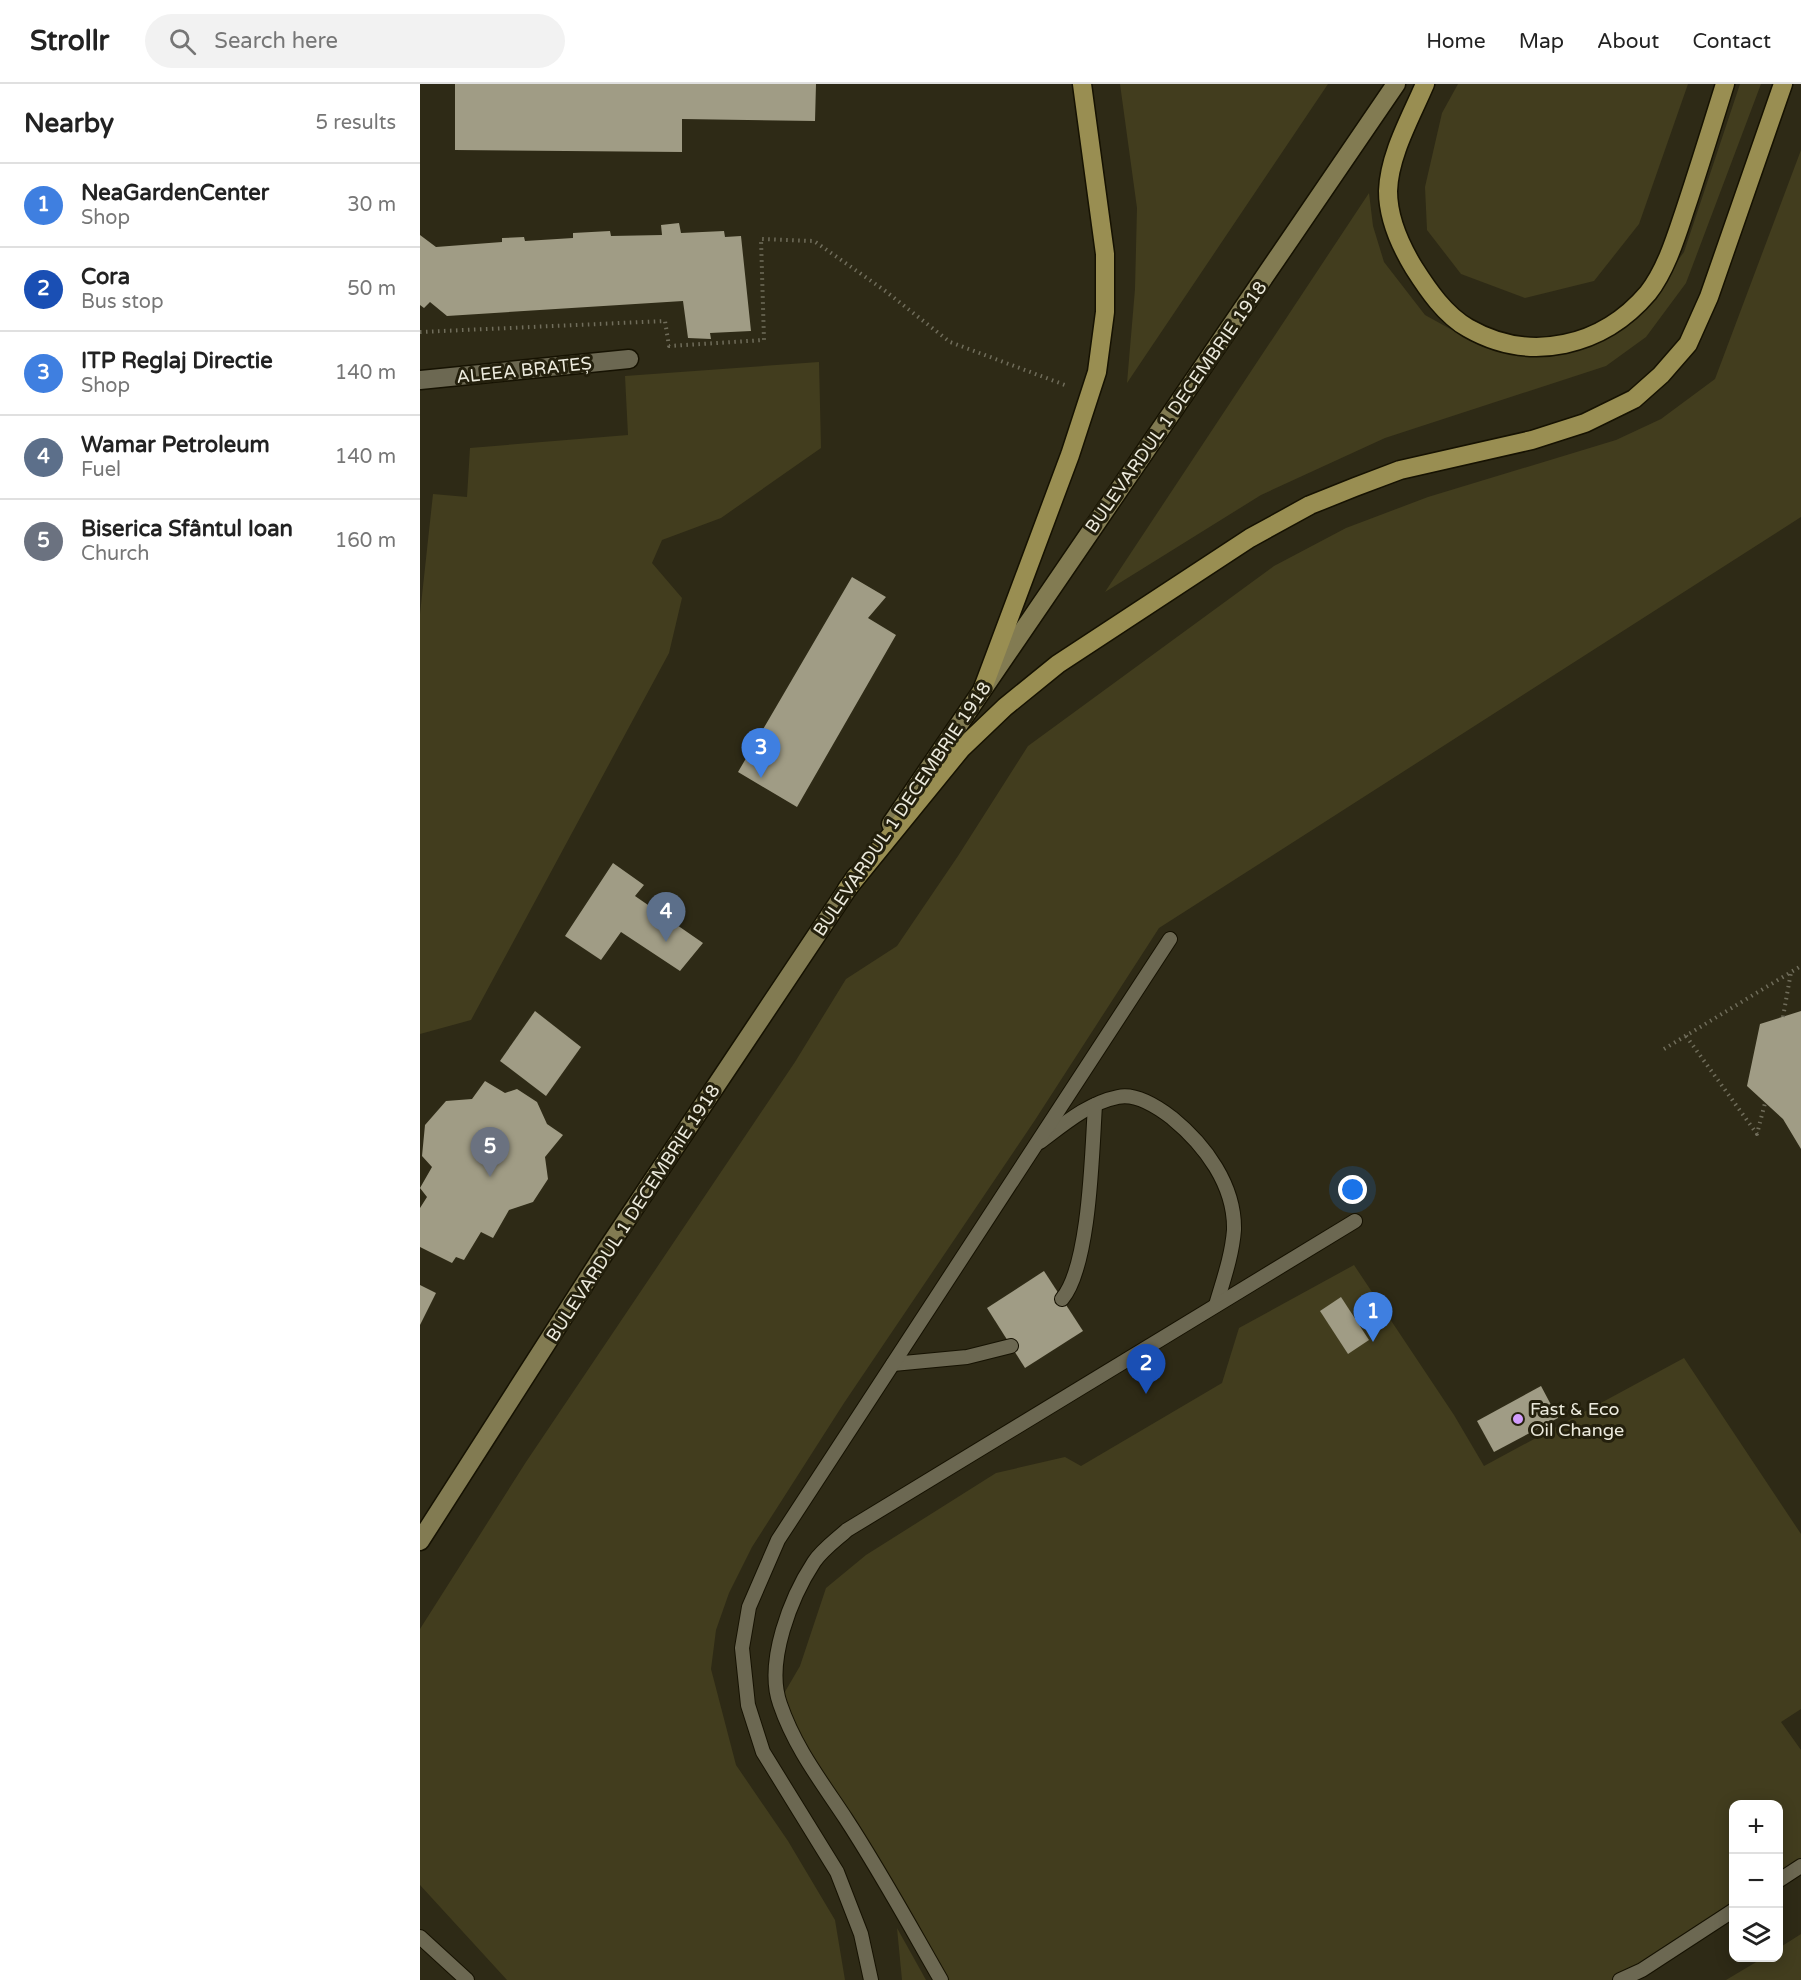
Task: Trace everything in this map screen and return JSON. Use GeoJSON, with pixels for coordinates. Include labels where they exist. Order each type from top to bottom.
{"type":"FeatureCollection","features":[{"type":"Feature","properties":{"kind":"main road"},"geometry":{"type":"LineString","coordinates":[[982,688],[1091,395],[1105,312],[1105,254],[1082,84]]}},
{"type":"Feature","properties":{"kind":"main road","name":"BULEVARDUL 1 DECEMBRIE 1918"},"geometry":{"type":"LineString","coordinates":[[420,1541],[605,1252],[982,688],[1229,332],[1396,84]]}},
{"type":"Feature","properties":{"kind":"main road"},"geometry":{"type":"LineString","coordinates":[[1425,84],[1399,144],[1388,190],[1391,216],[1404,252],[1427,290],[1468,328],[1506,344],[1546,348],[1590,337],[1615,325],[1650,290],[1672,247],[1725,84]]}},
{"type":"Feature","properties":{"kind":"main road"},"geometry":{"type":"LineString","coordinates":[[848,889],[961,749],[1005,707],[1058,664],[1250,538],[1310,505],[1400,470],[1553,433],[1610,413],[1634,399],[1661,375],[1688,344],[1709,297],[1783,84]]}},
{"type":"Feature","properties":{"kind":"street","name":"ALEEA BRATEȘ"},"geometry":{"type":"LineString","coordinates":[[420,380],[629,359]]}},
{"type":"Feature","properties":{"kind":"lane"},"geometry":{"type":"LineString","coordinates":[[871,1980],[861,1934],[837,1872],[763,1752],[748,1705],[742,1648],[749,1607],[778,1540],[1170,939]]}},
{"type":"Feature","properties":{"kind":"lane"},"geometry":{"type":"LineString","coordinates":[[1032,1149],[1082,1110],[1120,1096],[1156,1105],[1187,1131],[1211,1157],[1227,1191],[1234,1228],[1228,1265],[1216,1305]]}},
{"type":"Feature","properties":{"kind":"lane"},"geometry":{"type":"LineString","coordinates":[[1062,1299],[1072,1287],[1079,1263],[1090,1184],[1095,1105]]}},
{"type":"Feature","properties":{"kind":"lane"},"geometry":{"type":"LineString","coordinates":[[941,1980],[856,1836],[809,1767],[779,1702],[776,1675],[783,1632],[791,1603],[816,1560],[847,1530],[1355,1221]]}},
{"type":"Feature","properties":{"kind":"lane"},"geometry":{"type":"LineString","coordinates":[[892,1364],[968,1357],[1011,1346]]}},
{"type":"Feature","properties":{"kind":"lane"},"geometry":{"type":"LineString","coordinates":[[1783,1878],[1801,1866]]}},
{"type":"Feature","properties":{"kind":"lane"},"geometry":{"type":"LineString","coordinates":[[1620,1980],[1642,1970],[1729,1913]]}},
{"type":"Feature","properties":{"kind":"lane"},"geometry":{"type":"LineString","coordinates":[[420,1937],[467,1980]]}},
{"type":"Feature","properties":{"kind":"path"},"geometry":{"type":"LineString","coordinates":[[420,332],[665,321],[669,346],[764,340],[761,239],[814,241],[884,290],[950,342],[1091,395]]}},
{"type":"Feature","properties":{"kind":"path"},"geometry":{"type":"LineString","coordinates":[[1664,1049],[1801,966]]}},
{"type":"Feature","properties":{"kind":"path"},"geometry":{"type":"LineString","coordinates":[[1783,1017],[1791,972]]}},
{"type":"Feature","properties":{"kind":"path"},"geometry":{"type":"LineString","coordinates":[[1686,1036],[1757,1134],[1765,1103]]}},
{"type":"Feature","properties":{"kind":"shaded area"},"geometry":{"type":"Polygon","coordinates":[[[1120,84],[1328,84],[1127,383],[1135,289],[1137,208],[1120,84]]]}},
{"type":"Feature","properties":{"kind":"shaded area"},"geometry":{"type":"Polygon","coordinates":[[[1458,84],[1688,84],[1639,224],[1594,281],[1525,298],[1461,274],[1427,230],[1425,187],[1442,113],[1458,84]]]}},
{"type":"Feature","properties":{"kind":"shaded area"},"geometry":{"type":"Polygon","coordinates":[[[1740,84],[1761,84],[1686,283],[1646,337],[1606,366],[1385,438],[1261,495],[1105,592],[1369,193],[1373,226],[1384,262],[1425,315],[1483,347],[1558,351],[1649,300],[1684,252],[1740,84]]]}},
{"type":"Feature","properties":{"kind":"shaded area"},"geometry":{"type":"Polygon","coordinates":[[[1801,150],[1801,517],[1159,928],[1035,1120],[844,1403],[752,1547],[729,1593],[716,1630],[711,1669],[736,1765],[788,1841],[835,1920],[845,1980],[507,1980],[420,1885],[420,1629],[526,1462],[795,1062],[846,979],[897,946],[1028,746],[1274,566],[1346,528],[1428,497],[1616,440],[1661,419],[1715,379],[1801,150]]]}},
{"type":"Feature","properties":{"kind":"shaded area"},"geometry":{"type":"Polygon","coordinates":[[[819,362],[821,448],[721,518],[662,540],[652,563],[682,598],[669,653],[471,1020],[420,1034],[420,614],[433,494],[467,497],[470,448],[628,435],[625,376],[819,362]]]}},
{"type":"Feature","properties":{"kind":"shaded area"},"geometry":{"type":"Polygon","coordinates":[[[1354,1265],[1454,1415],[1484,1466],[1684,1358],[1801,1534],[1801,1709],[1781,1722],[1801,1750],[1801,1866],[1783,1878],[1783,1800],[1729,1800],[1729,1912],[1620,1980],[941,1980],[779,1702],[800,1666],[826,1588],[866,1555],[996,1473],[1065,1457],[1081,1466],[1222,1383],[1239,1328],[1354,1265]]]}},
{"type":"Feature","properties":{"kind":"shaded area"},"geometry":{"type":"Polygon","coordinates":[[[897,1928],[926,1980],[902,1980],[897,1928]]]}},
{"type":"Feature","properties":{"kind":"shaded area"},"geometry":{"type":"Polygon","coordinates":[[[1801,1934],[1801,1980],[1726,1980],[1756,1962],[1783,1962],[1783,1945],[1801,1934]]]}},
{"type":"Feature","properties":{"kind":"building"},"geometry":{"type":"Polygon","coordinates":[[[455,84],[816,84],[815,121],[682,119],[682,152],[455,150],[455,84]]]}},
{"type":"Feature","properties":{"kind":"building"},"geometry":{"type":"Polygon","coordinates":[[[679,223],[681,233],[724,231],[725,237],[741,236],[751,331],[710,333],[711,339],[688,338],[683,301],[447,316],[430,302],[424,308],[420,305],[420,235],[436,247],[502,242],[502,238],[524,237],[525,241],[573,238],[573,233],[610,231],[611,236],[662,235],[661,225],[679,223]]]}},
{"type":"Feature","properties":{"kind":"building"},"geometry":{"type":"Polygon","coordinates":[[[852,577],[886,597],[868,618],[896,635],[797,807],[738,772],[852,577]]]}},
{"type":"Feature","properties":{"kind":"building"},"geometry":{"type":"Polygon","coordinates":[[[613,863],[644,885],[635,896],[703,943],[680,971],[621,932],[601,960],[565,936],[613,863]]]}},
{"type":"Feature","properties":{"kind":"building"},"geometry":{"type":"Polygon","coordinates":[[[535,1011],[581,1047],[546,1096],[500,1061],[535,1011]]]}},
{"type":"Feature","properties":{"kind":"building"},"geometry":{"type":"Polygon","coordinates":[[[1801,1011],[1801,1149],[1783,1119],[1747,1086],[1760,1024],[1801,1011]]]}},
{"type":"Feature","properties":{"kind":"building"},"geometry":{"type":"Polygon","coordinates":[[[485,1081],[505,1093],[517,1089],[537,1102],[547,1124],[563,1135],[545,1157],[548,1179],[533,1202],[509,1210],[493,1238],[481,1232],[464,1260],[456,1257],[452,1263],[420,1247],[420,1208],[427,1197],[420,1188],[432,1167],[422,1156],[425,1125],[446,1101],[472,1099],[485,1081]]]}},
{"type":"Feature","properties":{"kind":"building"},"geometry":{"type":"Polygon","coordinates":[[[1044,1271],[1083,1331],[1025,1368],[987,1308],[1044,1271]]]}},
{"type":"Feature","properties":{"kind":"building"},"geometry":{"type":"Polygon","coordinates":[[[420,1285],[436,1293],[420,1325],[420,1285]]]}},
{"type":"Feature","properties":{"kind":"building"},"geometry":{"type":"Polygon","coordinates":[[[1341,1297],[1369,1340],[1348,1354],[1320,1311],[1341,1297]]]}},
{"type":"Feature","properties":{"kind":"building","name":"Fast & Eco Oil Change"},"geometry":{"type":"Polygon","coordinates":[[[1541,1386],[1558,1418],[1494,1452],[1477,1421],[1541,1386]]]}},
{"type":"Feature","properties":{"kind":"place","name":"ITP Reglaj Directie"},"geometry":{"type":"Point","coordinates":[761,778]}},
{"type":"Feature","properties":{"kind":"place","name":"Wamar Petroleum"},"geometry":{"type":"Point","coordinates":[666,942]}},
{"type":"Feature","properties":{"kind":"place","name":"Biserica Sfântul Ioan"},"geometry":{"type":"Point","coordinates":[490,1177]}},
{"type":"Feature","properties":{"kind":"place","name":"NeaGardenCenter"},"geometry":{"type":"Point","coordinates":[1373,1342]}},
{"type":"Feature","properties":{"kind":"place","name":"Cora"},"geometry":{"type":"Point","coordinates":[1146,1394]}},
{"type":"Feature","properties":{"kind":"place","name":"Fast & Eco Oil Change"},"geometry":{"type":"Point","coordinates":[1518,1419]}}]}
